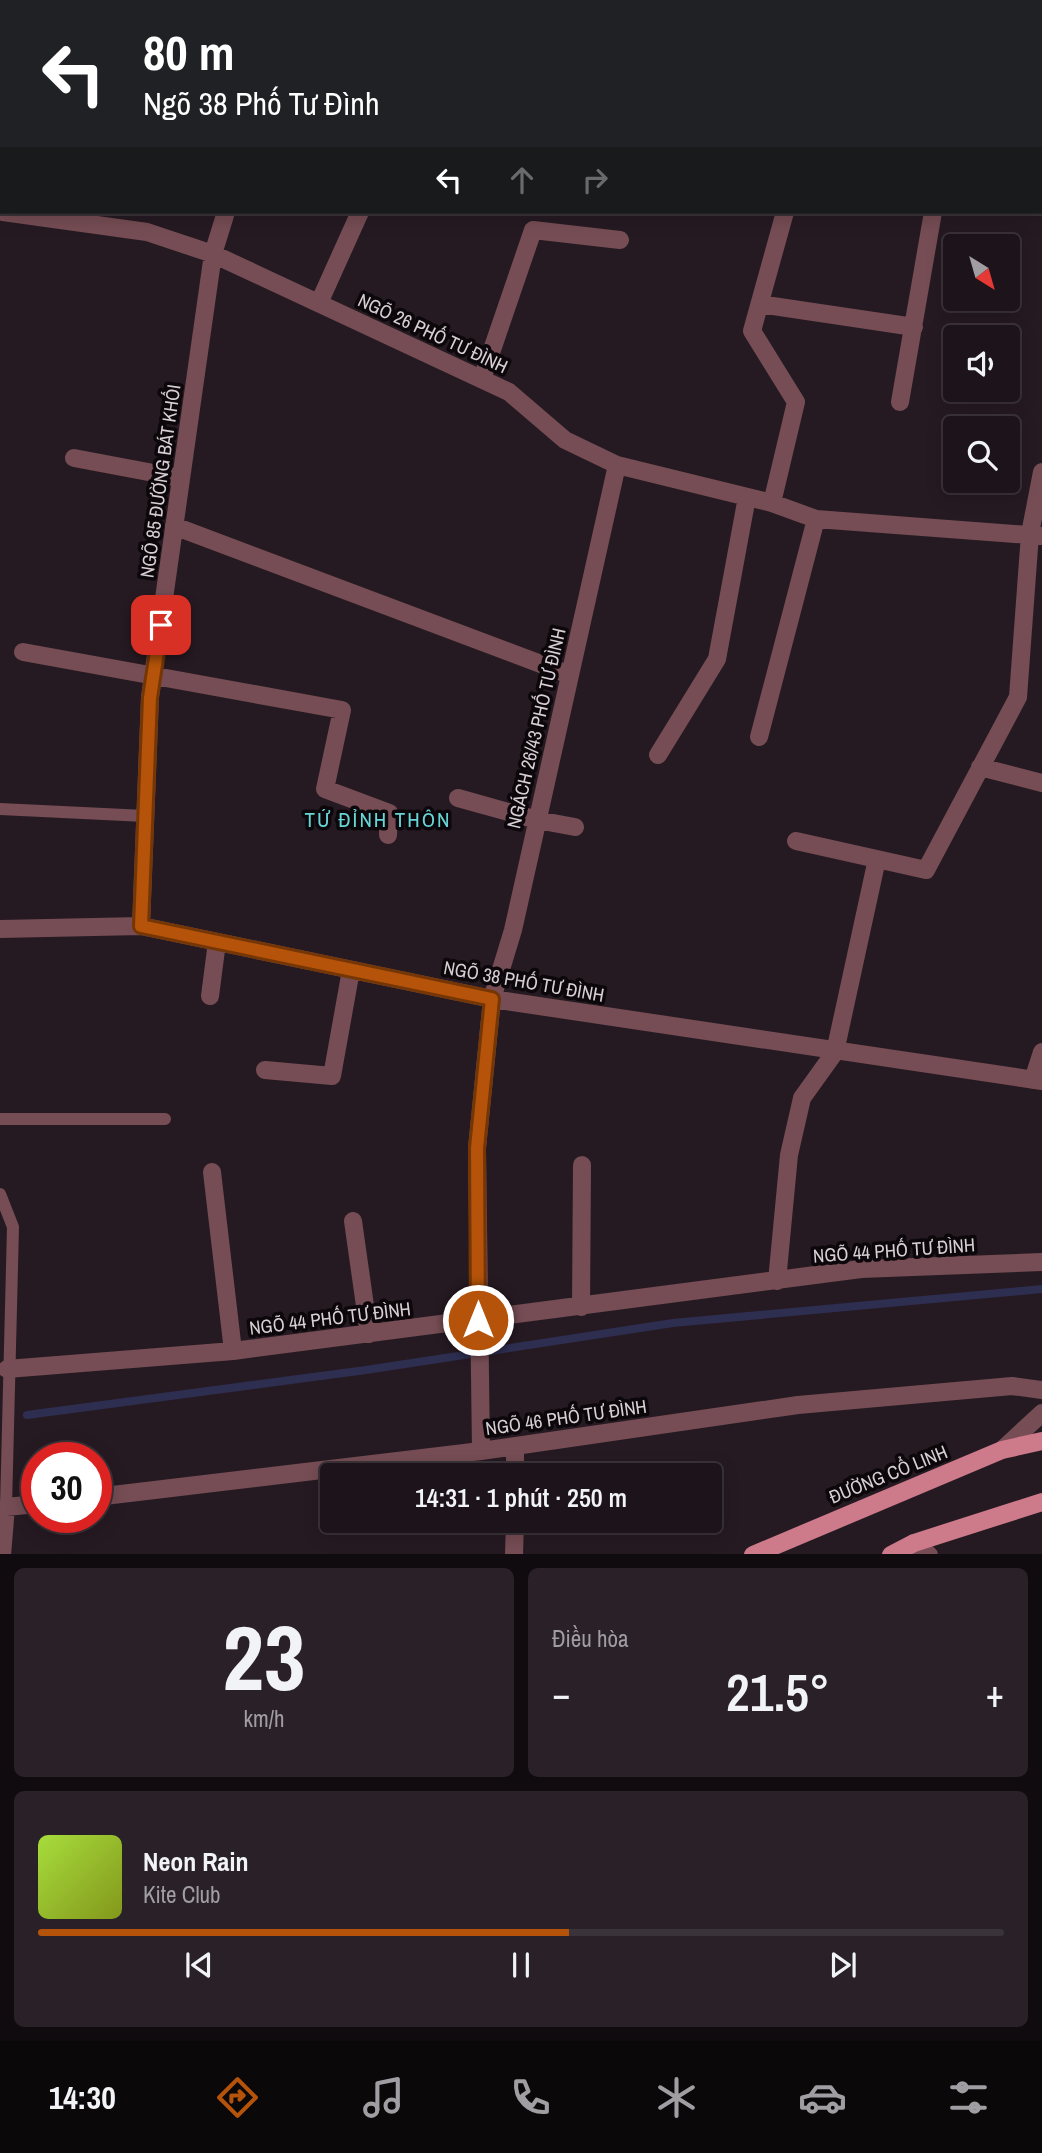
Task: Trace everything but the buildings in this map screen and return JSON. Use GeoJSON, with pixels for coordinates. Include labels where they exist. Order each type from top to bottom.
{"type":"FeatureCollection","features":[{"type":"Feature","properties":{"kind":"main road","name":"ĐƯỜNG CỔ LINH"},"geometry":{"type":"LineString","coordinates":[[754,1554],[1002,1450],[1042,1441]]}},
{"type":"Feature","properties":{"kind":"main road"},"geometry":{"type":"LineString","coordinates":[[909,1551],[1042,1502]]}},
{"type":"Feature","properties":{"kind":"street","name":"NGÕ 26 PHỐ TƯ ĐÌNH"},"geometry":{"type":"LineString","coordinates":[[16,214],[147,232],[213,254],[509,392],[565,440],[617,465],[772,503],[816,519],[1036,535]]}},
{"type":"Feature","properties":{"kind":"street","name":"NGÕ 85 ĐƯỜNG BÁT KHỐI"},"geometry":{"type":"LineString","coordinates":[[141,926],[154,674],[213,254],[225,214]]}},
{"type":"Feature","properties":{"kind":"street"},"geometry":{"type":"LineString","coordinates":[[319,303],[359,214]]}},
{"type":"Feature","properties":{"kind":"street"},"geometry":{"type":"LineString","coordinates":[[772,503],[796,402],[752,331],[784,214]]}},
{"type":"Feature","properties":{"kind":"street"},"geometry":{"type":"LineString","coordinates":[[900,402],[933,214]]}},
{"type":"Feature","properties":{"kind":"street"},"geometry":{"type":"LineString","coordinates":[[482,379],[533,230],[620,240]]}},
{"type":"Feature","properties":{"kind":"street"},"geometry":{"type":"LineString","coordinates":[[760,304],[914,327]]}},
{"type":"Feature","properties":{"kind":"street"},"geometry":{"type":"LineString","coordinates":[[74,458],[180,478]]}},
{"type":"Feature","properties":{"kind":"street","name":"NGÁCH 26/43 PHỐ TƯ ĐÌNH"},"geometry":{"type":"LineString","coordinates":[[481,1451],[477,1148],[492,999],[513,930],[617,465]]}},
{"type":"Feature","properties":{"kind":"street"},"geometry":{"type":"LineString","coordinates":[[796,841],[926,870],[1017,696],[1042,472]]}},
{"type":"Feature","properties":{"kind":"street"},"geometry":{"type":"LineString","coordinates":[[658,755],[717,659],[747,497]]}},
{"type":"Feature","properties":{"kind":"street"},"geometry":{"type":"LineString","coordinates":[[760,737],[816,519]]}},
{"type":"Feature","properties":{"kind":"street"},"geometry":{"type":"LineString","coordinates":[[174,526],[570,675]]}},
{"type":"Feature","properties":{"kind":"street"},"geometry":{"type":"LineString","coordinates":[[23,652],[342,710],[325,789],[389,813],[388,835]]}},
{"type":"Feature","properties":{"kind":"street"},"geometry":{"type":"LineString","coordinates":[[980,767],[1042,783]]}},
{"type":"Feature","properties":{"kind":"street"},"geometry":{"type":"LineString","coordinates":[[458,798],[537,820],[575,827]]}},
{"type":"Feature","properties":{"kind":"street"},"geometry":{"type":"LineString","coordinates":[[778,1280],[789,1155],[802,1098],[835,1052],[877,859]]}},
{"type":"Feature","properties":{"kind":"street","name":"NGÕ 38 PHỐ TƯ ĐÌNH"},"geometry":{"type":"LineString","coordinates":[[0,929],[141,926],[492,999],[1037,1081]]}},
{"type":"Feature","properties":{"kind":"street"},"geometry":{"type":"LineString","coordinates":[[210,996],[217,942]]}},
{"type":"Feature","properties":{"kind":"street"},"geometry":{"type":"LineString","coordinates":[[265,1070],[332,1076],[351,970]]}},
{"type":"Feature","properties":{"kind":"street"},"geometry":{"type":"LineString","coordinates":[[1037,1081],[1042,1052]]}},
{"type":"Feature","properties":{"kind":"street"},"geometry":{"type":"LineString","coordinates":[[581,1307],[582,1165]]}},
{"type":"Feature","properties":{"kind":"street"},"geometry":{"type":"LineString","coordinates":[[212,1172],[233,1351]]}},
{"type":"Feature","properties":{"kind":"street"},"geometry":{"type":"LineString","coordinates":[[353,1221],[369,1334]]}},
{"type":"Feature","properties":{"kind":"street","name":"NGÕ 44 PHỐ TƯ ĐÌNH"},"geometry":{"type":"LineString","coordinates":[[8,1369],[233,1351],[369,1334],[478,1327],[581,1307],[861,1269],[1042,1262]]}},
{"type":"Feature","properties":{"kind":"street","name":"NGÕ 46 PHỐ TƯ ĐÌNH"},"geometry":{"type":"LineString","coordinates":[[112,1495],[481,1451],[798,1405],[1012,1386],[1042,1390]]}},
{"type":"Feature","properties":{"kind":"street"},"geometry":{"type":"LineString","coordinates":[[1002,1450],[1042,1413]]}},
{"type":"Feature","properties":{"kind":"street"},"geometry":{"type":"LineString","coordinates":[[515,1446],[515,1463]]}},
{"type":"Feature","properties":{"kind":"street"},"geometry":{"type":"LineString","coordinates":[[2,1554],[6,1507],[21,1506]]}},
{"type":"Feature","properties":{"kind":"street"},"geometry":{"type":"LineString","coordinates":[[514,1554],[515,1533]]}},
{"type":"Feature","properties":{"kind":"lane"},"geometry":{"type":"LineString","coordinates":[[0,809],[145,816]]}},
{"type":"Feature","properties":{"kind":"lane"},"geometry":{"type":"LineString","coordinates":[[0,1119],[165,1119]]}},
{"type":"Feature","properties":{"kind":"lane"},"geometry":{"type":"LineString","coordinates":[[0,1194],[13,1227],[3,1473],[6,1507]]}},
{"type":"Feature","properties":{"kind":"waterway"},"geometry":{"type":"LineString","coordinates":[[27,1415],[366,1370],[673,1323],[1042,1289]]}},
{"type":"Feature","properties":{"kind":"district","name":"TỨ ĐỈNH THÔN"},"geometry":{"type":"Point","coordinates":[378,819]}},
{"type":"Feature","properties":{"kind":"route"},"geometry":{"type":"LineString","coordinates":[[161,625],[150,698],[141,926],[492,999],[477,1148],[478,1320]]}}]}
